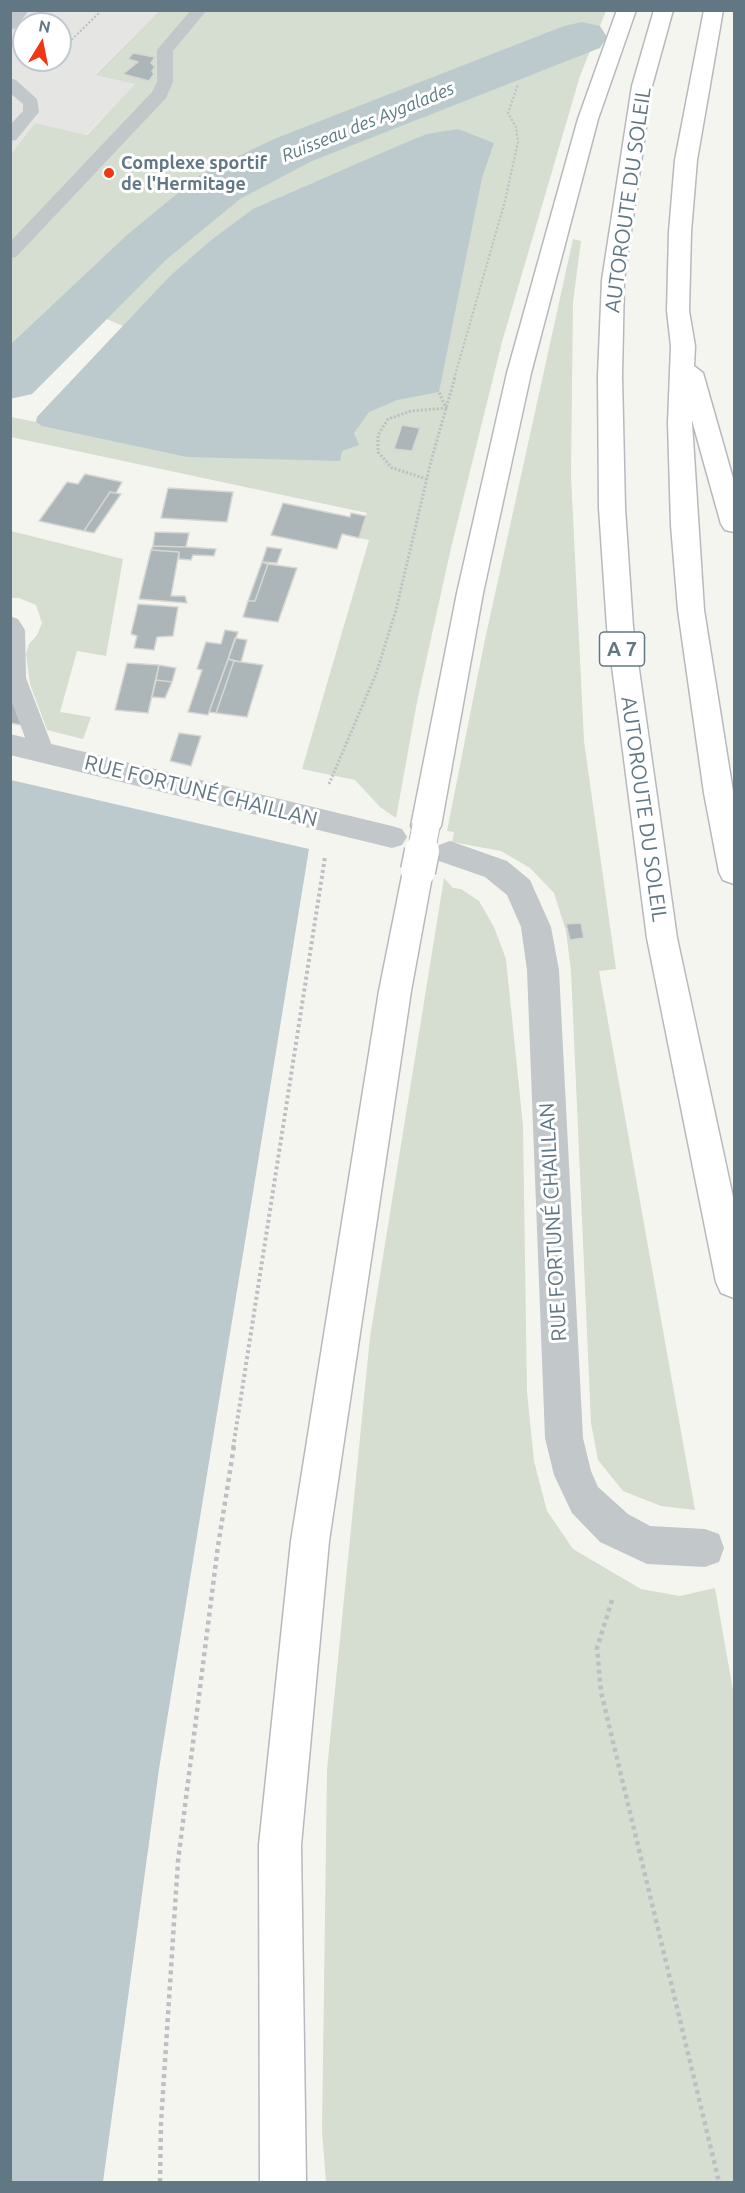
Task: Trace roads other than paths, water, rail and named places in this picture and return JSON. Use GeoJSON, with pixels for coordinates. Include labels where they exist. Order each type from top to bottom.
{"type":"FeatureCollection","features":[{"type":"Feature","properties":{"kind":"highway"},"geometry":{"type":"LineString","coordinates":[[283,2182],[280,1845],[310,1541],[395,991],[470,593],[519,373],[588,119],[627,10]]}},
{"type":"Feature","properties":{"kind":"highway","name":"AUTOROUTE DU SOLEIL"},"geometry":{"type":"LineString","coordinates":[[664,10],[642,86],[613,280],[610,376],[612,508],[620,627],[662,938],[735,1282]]}},
{"type":"Feature","properties":{"kind":"highway"},"geometry":{"type":"LineString","coordinates":[[714,10],[686,160],[680,232],[678,311],[682,346],[680,423],[684,525],[691,610],[719,794],[735,872]]}},
{"type":"Feature","properties":{"kind":"highway"},"geometry":{"type":"LineString","coordinates":[[682,346],[735,524]]}},
{"type":"Feature","properties":{"kind":"street","name":"RUE FORTUNÉ CHAILLAN"},"geometry":{"type":"LineString","coordinates":[[10,744],[392,837]]}},
{"type":"Feature","properties":{"kind":"street","name":"RUE FORTUNÉ CHAILLAN"},"geometry":{"type":"LineString","coordinates":[[450,853],[496,869],[519,888],[536,927],[543,970],[564,1438],[573,1475],[585,1500],[614,1528],[647,1545],[705,1548]]}},
{"type":"Feature","properties":{"kind":"lane"},"geometry":{"type":"LineString","coordinates":[[10,24],[22,10]]}},
{"type":"Feature","properties":{"kind":"lane"},"geometry":{"type":"LineString","coordinates":[[10,253],[160,94],[165,82],[165,50],[200,10]]}},
{"type":"Feature","properties":{"kind":"lane"},"geometry":{"type":"LineString","coordinates":[[10,84],[31,103],[31,112],[10,136]]}},
{"type":"Feature","properties":{"kind":"lane"},"geometry":{"type":"LineString","coordinates":[[10,624],[14,630],[15,678],[42,751]]}},
{"type":"Feature","properties":{"kind":"waterway","name":"Ruisseau des Aygalades"},"geometry":{"type":"LineString","coordinates":[[10,380],[147,247],[195,205],[220,187],[293,150],[582,37]]}},
{"type":"Feature","properties":{"kind":"place","name":"Complexe sportif de l'Hermitage"},"geometry":{"type":"Point","coordinates":[109,173]}}]}
